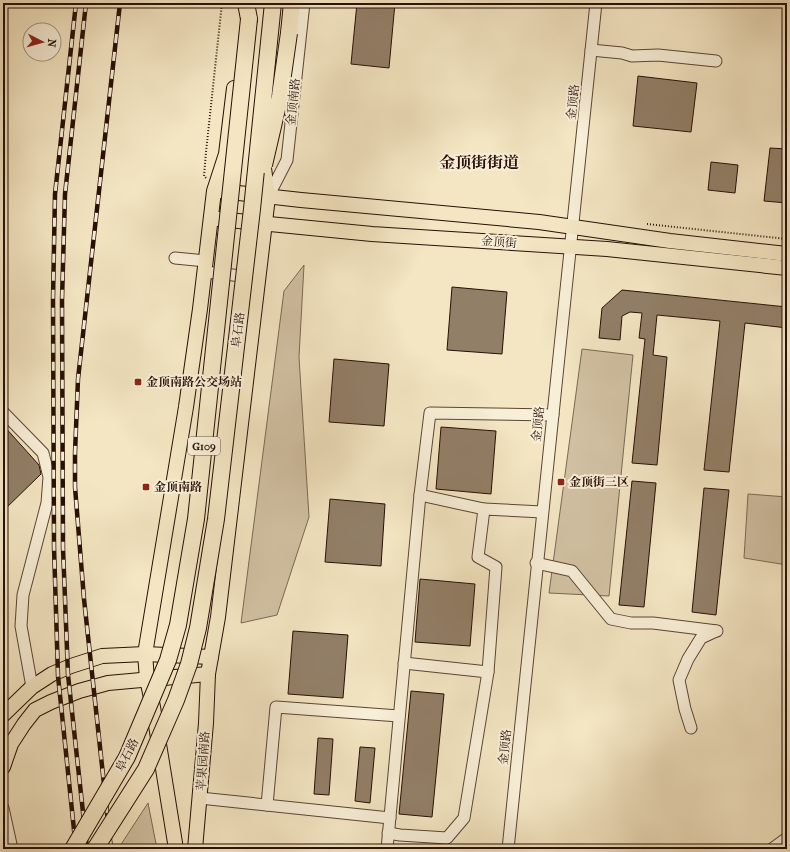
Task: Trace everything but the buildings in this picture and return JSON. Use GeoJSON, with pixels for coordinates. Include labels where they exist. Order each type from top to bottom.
{"type":"FeatureCollection","features":[{"type":"Feature","properties":{"kind":"highway","name":"阜石路"},"geometry":{"type":"LineString","coordinates":[[96,849],[146,769],[176,700],[198,628],[216,519],[252,209],[273,3]]}},
{"type":"Feature","properties":{"kind":"highway"},"geometry":{"type":"LineString","coordinates":[[252,209],[269,149],[280,96],[293,3]]}},
{"type":"Feature","properties":{"kind":"highway","name":"阜石路"},"geometry":{"type":"LineString","coordinates":[[73,849],[127,757],[168,660],[178,625],[196,519],[248,8]]}},
{"type":"Feature","properties":{"kind":"main road"},"geometry":{"type":"LineString","coordinates":[[176,849],[147,678],[145,654],[186,407],[214,190],[226,154],[243,3]]}},
{"type":"Feature","properties":{"kind":"main road","name":"金顶南路"},"geometry":{"type":"LineString","coordinates":[[208,674],[218,617],[266,224],[268,197],[261,158],[278,3]]}},
{"type":"Feature","properties":{"kind":"main road","name":"金顶街"},"geometry":{"type":"LineString","coordinates":[[214,190],[268,197],[539,222],[670,241],[787,254]]}},
{"type":"Feature","properties":{"kind":"main road","name":"金顶街"},"geometry":{"type":"LineString","coordinates":[[211,218],[372,234],[607,249],[787,268]]}},
{"type":"Feature","properties":{"kind":"main road"},"geometry":{"type":"LineString","coordinates":[[3,715],[32,687],[52,674],[102,656],[145,654],[211,657]]}},
{"type":"Feature","properties":{"kind":"main road"},"geometry":{"type":"LineString","coordinates":[[3,767],[11,744],[35,710],[65,697],[108,682],[208,674]]}},
{"type":"Feature","properties":{"kind":"main road","name":"苹果园南路"},"geometry":{"type":"LineString","coordinates":[[195,849],[200,798],[208,674]]}},
{"type":"Feature","properties":{"kind":"street"},"geometry":{"type":"LineString","coordinates":[[293,3],[303,16]]}},
{"type":"Feature","properties":{"kind":"street","name":"金顶南路"},"geometry":{"type":"LineString","coordinates":[[268,197],[287,160],[304,3]]}},
{"type":"Feature","properties":{"kind":"street","name":"金顶路"},"geometry":{"type":"LineString","coordinates":[[508,849],[536,563],[572,247],[596,3]]}},
{"type":"Feature","properties":{"kind":"street"},"geometry":{"type":"LineString","coordinates":[[591,50],[622,53],[632,56],[658,55],[716,61]]}},
{"type":"Feature","properties":{"kind":"street"},"geometry":{"type":"LineString","coordinates":[[175,258],[205,267],[259,278]]}},
{"type":"Feature","properties":{"kind":"street"},"geometry":{"type":"LineString","coordinates":[[3,412],[42,453],[49,477],[47,503],[23,595],[21,626],[32,687]]}},
{"type":"Feature","properties":{"kind":"street"},"geometry":{"type":"LineString","coordinates":[[387,849],[420,495],[430,413],[552,415]]}},
{"type":"Feature","properties":{"kind":"street"},"geometry":{"type":"LineString","coordinates":[[420,495],[484,509],[542,512]]}},
{"type":"Feature","properties":{"kind":"street"},"geometry":{"type":"LineString","coordinates":[[388,833],[446,838],[464,818],[488,672],[496,567],[478,557],[484,509]]}},
{"type":"Feature","properties":{"kind":"street"},"geometry":{"type":"LineString","coordinates":[[536,563],[572,570],[611,619],[631,623],[653,623],[717,631],[701,638],[688,659],[679,680],[685,709],[692,728]]}},
{"type":"Feature","properties":{"kind":"street"},"geometry":{"type":"LineString","coordinates":[[404,663],[488,672]]}},
{"type":"Feature","properties":{"kind":"street"},"geometry":{"type":"LineString","coordinates":[[267,805],[276,707],[399,716]]}},
{"type":"Feature","properties":{"kind":"street"},"geometry":{"type":"LineString","coordinates":[[200,798],[390,818]]}},
{"type":"Feature","properties":{"kind":"street"},"geometry":{"type":"LineString","coordinates":[[3,808],[12,849]]}},
{"type":"Feature","properties":{"kind":"street"},"geometry":{"type":"LineString","coordinates":[[772,849],[787,838]]}},
{"type":"Feature","properties":{"kind":"path"},"geometry":{"type":"LineString","coordinates":[[214,190],[204,176],[222,3]]}},
{"type":"Feature","properties":{"kind":"shaded area"},"geometry":{"type":"Polygon","coordinates":[[[304,265],[299,357],[309,517],[277,615],[241,623],[284,291],[304,265]]]}},
{"type":"Feature","properties":{"kind":"shaded area"},"geometry":{"type":"Polygon","coordinates":[[[582,349],[633,355],[609,596],[549,593],[582,349]]]}},
{"type":"Feature","properties":{"kind":"shaded area"},"geometry":{"type":"Polygon","coordinates":[[[748,494],[787,497],[787,565],[744,558],[748,494]]]}},
{"type":"Feature","properties":{"kind":"shaded area"},"geometry":{"type":"Polygon","coordinates":[[[148,803],[157,849],[118,849],[148,803]]]}},
{"type":"Feature","properties":{"kind":"railway"},"geometry":{"type":"LineString","coordinates":[[76,3],[55,194],[53,299],[54,547],[58,676],[76,849]]}},
{"type":"Feature","properties":{"kind":"railway"},"geometry":{"type":"LineString","coordinates":[[86,3],[65,194],[62,300],[63,548],[68,675],[87,849]]}},
{"type":"Feature","properties":{"kind":"railway"},"geometry":{"type":"LineString","coordinates":[[111,849],[84,599],[75,487],[75,453],[78,379],[120,3]]}},
{"type":"Feature","properties":{"kind":"place","name":"金顶南路公交场站"},"geometry":{"type":"Point","coordinates":[138,382]}},
{"type":"Feature","properties":{"kind":"place","name":"金顶街三区"},"geometry":{"type":"Point","coordinates":[561,482]}},
{"type":"Feature","properties":{"kind":"place","name":"金顶南路"},"geometry":{"type":"Point","coordinates":[146,487]}},
{"type":"Feature","properties":{"kind":"district","name":"金顶街街道"},"geometry":{"type":"Point","coordinates":[479,162]}}]}
